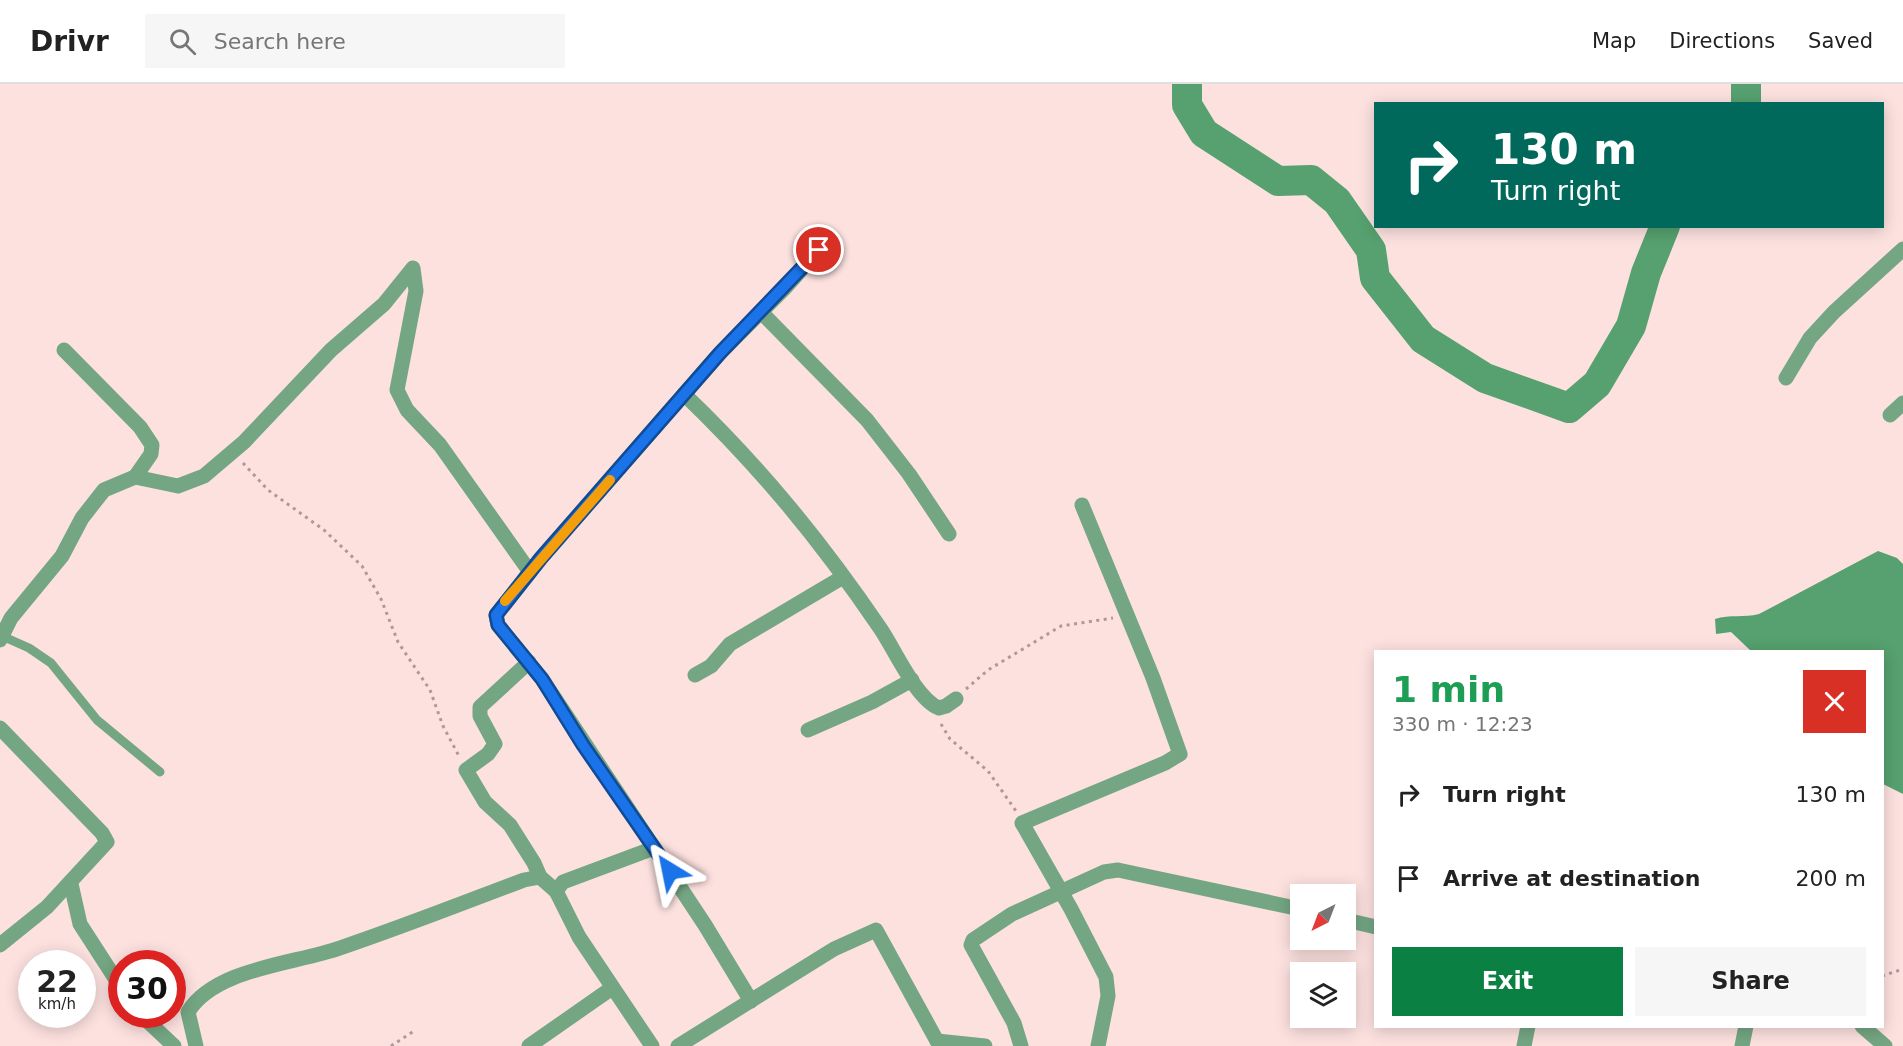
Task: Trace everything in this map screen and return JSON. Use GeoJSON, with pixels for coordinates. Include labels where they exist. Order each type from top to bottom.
{"type":"FeatureCollection","features":[{"type":"Feature","properties":{"kind":"street"},"geometry":{"type":"LineString","coordinates":[[1786,378],[1810,338],[1834,312],[1903,249]]}},
{"type":"Feature","properties":{"kind":"street"},"geometry":{"type":"LineString","coordinates":[[751,1002],[705,925],[654,848],[529,662],[496,620],[499,609],[684,394],[819,250]]}},
{"type":"Feature","properties":{"kind":"street"},"geometry":{"type":"LineString","coordinates":[[1,638],[11,618],[62,556],[92,503],[104,489],[135,477],[172,485],[187,484],[204,476],[237,448],[331,350],[384,304],[414,268],[416,291],[397,390],[407,410],[440,445],[530,572]]}},
{"type":"Feature","properties":{"kind":"street"},"geometry":{"type":"LineString","coordinates":[[761,312],[867,420],[909,474],[949,534]]}},
{"type":"Feature","properties":{"kind":"street"},"geometry":{"type":"LineString","coordinates":[[64,350],[140,427],[149,440],[151,454],[135,477]]}},
{"type":"Feature","properties":{"kind":"street"},"geometry":{"type":"LineString","coordinates":[[684,394],[775,487],[882,630],[912,680],[935,706],[943,708],[956,699]]}},
{"type":"Feature","properties":{"kind":"street"},"geometry":{"type":"LineString","coordinates":[[1890,415],[1903,403]]}},
{"type":"Feature","properties":{"kind":"street"},"geometry":{"type":"LineString","coordinates":[[1082,505],[1126,617],[1153,678],[1180,754],[1165,763],[1022,823],[1102,967],[1108,985],[1098,1046]]}},
{"type":"Feature","properties":{"kind":"street"},"geometry":{"type":"LineString","coordinates":[[695,675],[711,666],[730,644],[843,577]]}},
{"type":"Feature","properties":{"kind":"street"},"geometry":{"type":"LineString","coordinates":[[529,662],[480,707],[480,716],[495,744],[488,754],[466,770],[485,802],[510,825],[534,862],[540,877],[556,891],[579,938],[652,1046]]}},
{"type":"Feature","properties":{"kind":"street"},"geometry":{"type":"LineString","coordinates":[[808,730],[872,702],[912,680]]}},
{"type":"Feature","properties":{"kind":"street"},"geometry":{"type":"LineString","coordinates":[[0,728],[106,839],[104,848],[70,884],[29,924],[0,945]]}},
{"type":"Feature","properties":{"kind":"street"},"geometry":{"type":"LineString","coordinates":[[556,891],[569,880],[654,848]]}},
{"type":"Feature","properties":{"kind":"street"},"geometry":{"type":"LineString","coordinates":[[1021,1046],[1014,1023],[971,945],[973,940],[1012,914],[1104,872],[1118,870],[1290,907]]}},
{"type":"Feature","properties":{"kind":"street"},"geometry":{"type":"LineString","coordinates":[[196,1046],[188,1012],[196,999],[218,986],[278,964],[341,948],[524,880],[540,877]]}},
{"type":"Feature","properties":{"kind":"street"},"geometry":{"type":"LineString","coordinates":[[70,884],[81,924],[108,966]]}},
{"type":"Feature","properties":{"kind":"street"},"geometry":{"type":"LineString","coordinates":[[1356,922],[1374,927]]}},
{"type":"Feature","properties":{"kind":"street"},"geometry":{"type":"LineString","coordinates":[[678,1046],[834,949],[876,930],[935,1043],[985,1046]]}},
{"type":"Feature","properties":{"kind":"street"},"geometry":{"type":"LineString","coordinates":[[529,1046],[612,988]]}},
{"type":"Feature","properties":{"kind":"street"},"geometry":{"type":"LineString","coordinates":[[155,1028],[174,1046]]}},
{"type":"Feature","properties":{"kind":"street"},"geometry":{"type":"LineString","coordinates":[[1524,1046],[1528,1028]]}},
{"type":"Feature","properties":{"kind":"street"},"geometry":{"type":"LineString","coordinates":[[1742,1046],[1746,1028]]}},
{"type":"Feature","properties":{"kind":"street"},"geometry":{"type":"LineString","coordinates":[[1864,1028],[1885,1046]]}},
{"type":"Feature","properties":{"kind":"lane"},"geometry":{"type":"LineString","coordinates":[[1,638],[29,648],[51,663],[97,720],[160,772]]}},
{"type":"Feature","properties":{"kind":"path"},"geometry":{"type":"LineString","coordinates":[[237,448],[245,467],[268,490],[324,530],[362,566],[381,599],[398,642],[430,690],[443,726],[466,770]]}},
{"type":"Feature","properties":{"kind":"path"},"geometry":{"type":"LineString","coordinates":[[956,699],[988,670],[1061,626],[1084,620],[1126,617]]}},
{"type":"Feature","properties":{"kind":"path"},"geometry":{"type":"LineString","coordinates":[[935,706],[950,739],[988,771],[999,784],[1022,823]]}},
{"type":"Feature","properties":{"kind":"path"},"geometry":{"type":"LineString","coordinates":[[1884,975],[1903,969]]}},
{"type":"Feature","properties":{"kind":"path"},"geometry":{"type":"LineString","coordinates":[[392,1046],[414,1031]]}},
{"type":"Feature","properties":{"kind":"shaded area"},"geometry":{"type":"Polygon","coordinates":[[[1878,551],[1897,558],[1903,564],[1903,794],[1884,784],[1884,650],[1750,650],[1731,632],[1716,634],[1715,619],[1759,614],[1878,551]]]}},
{"type":"Feature","properties":{"kind":"waterway"},"geometry":{"type":"LineString","coordinates":[[1187,84],[1187,105],[1204,133],[1278,181],[1311,180],[1337,201],[1371,250],[1375,278],[1423,339],[1485,378],[1569,408],[1597,384],[1631,326],[1646,273],[1664,228]]}},
{"type":"Feature","properties":{"kind":"waterway"},"geometry":{"type":"LineString","coordinates":[[1746,84],[1746,102]]}},
{"type":"Feature","properties":{"kind":"slow traffic"},"geometry":{"type":"LineString","coordinates":[[505,601],[610,480]]}},
{"type":"Feature","properties":{"kind":"route"},"geometry":{"type":"LineString","coordinates":[[670,871],[583,745],[542,679],[498,625],[496,615],[541,558],[720,353],[819,250]]}}]}
